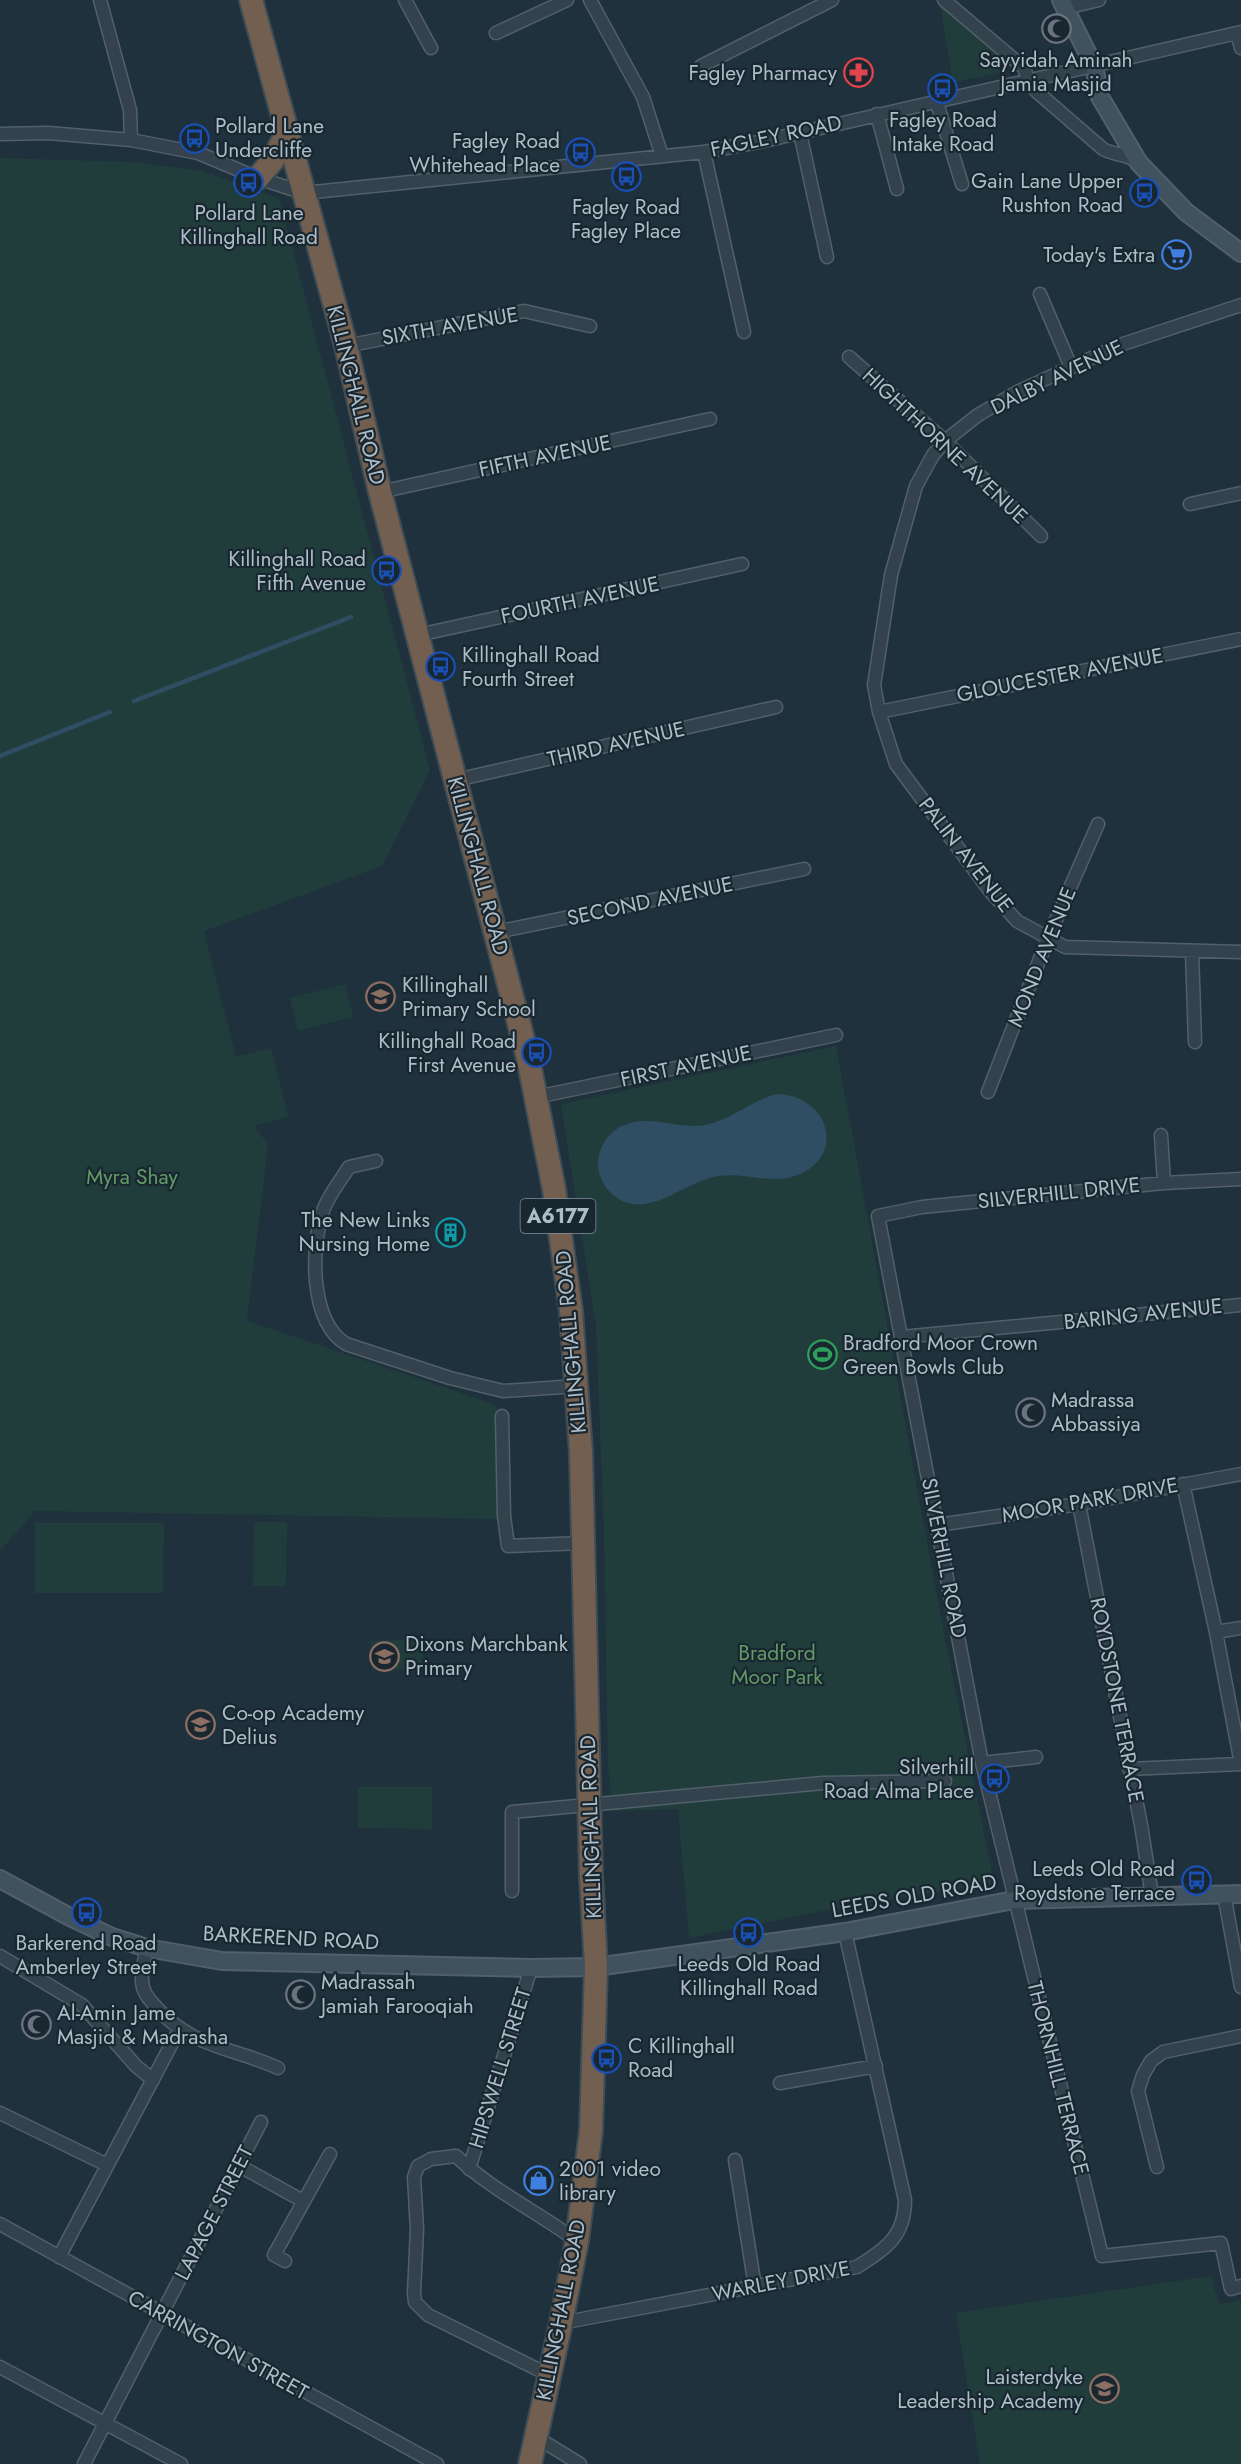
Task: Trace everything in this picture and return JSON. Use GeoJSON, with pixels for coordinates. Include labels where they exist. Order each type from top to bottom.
{"type":"FeatureCollection","features":[{"type":"Feature","properties":{"kind":"highway","name":"KILLINGHALL ROAD"},"geometry":{"type":"LineString","coordinates":[[253,1],[346,346],[380,492],[496,932],[536,1097],[554,1189],[571,1311],[581,1453],[591,1875],[596,1967],[591,2131],[577,2241],[530,2464]]}},
{"type":"Feature","properties":{"kind":"highway"},"geometry":{"type":"LineString","coordinates":[[258,178],[272,161],[288,131]]}},
{"type":"Feature","properties":{"kind":"main road"},"geometry":{"type":"LineString","coordinates":[[1063,4],[1094,66],[1100,97],[1139,163],[1186,212],[1241,253]]}},
{"type":"Feature","properties":{"kind":"main road","name":"BARKEREND ROAD"},"geometry":{"type":"LineString","coordinates":[[2,1883],[112,1936],[147,1948],[222,1961],[531,1968],[596,1967]]}},
{"type":"Feature","properties":{"kind":"main road","name":"LEEDS OLD ROAD"},"geometry":{"type":"LineString","coordinates":[[596,1967],[845,1932],[1014,1900],[1233,1894]]}},
{"type":"Feature","properties":{"kind":"street"},"geometry":{"type":"LineString","coordinates":[[100,0],[130,110],[130,140]]}},
{"type":"Feature","properties":{"kind":"street"},"geometry":{"type":"LineString","coordinates":[[405,0],[431,48]]}},
{"type":"Feature","properties":{"kind":"street"},"geometry":{"type":"LineString","coordinates":[[496,33],[567,0]]}},
{"type":"Feature","properties":{"kind":"street"},"geometry":{"type":"LineString","coordinates":[[590,0],[643,97],[662,156]]}},
{"type":"Feature","properties":{"kind":"street"},"geometry":{"type":"LineString","coordinates":[[701,66],[832,0]]}},
{"type":"Feature","properties":{"kind":"street"},"geometry":{"type":"LineString","coordinates":[[944,0],[1024,68],[1036,92],[1102,149],[1110,153],[1127,155],[1139,163]]}},
{"type":"Feature","properties":{"kind":"street"},"geometry":{"type":"LineString","coordinates":[[1063,4],[1099,0]]}},
{"type":"Feature","properties":{"kind":"street"},"geometry":{"type":"LineString","coordinates":[[1239,32],[1241,48]]}},
{"type":"Feature","properties":{"kind":"street","name":"FAGLEY ROAD"},"geometry":{"type":"LineString","coordinates":[[304,193],[704,152],[800,133],[936,100],[1029,82],[1239,32]]}},
{"type":"Feature","properties":{"kind":"street"},"geometry":{"type":"LineString","coordinates":[[936,100],[962,184]]}},
{"type":"Feature","properties":{"kind":"street"},"geometry":{"type":"LineString","coordinates":[[877,114],[897,189]]}},
{"type":"Feature","properties":{"kind":"street"},"geometry":{"type":"LineString","coordinates":[[0,134],[58,133],[130,140],[198,153],[258,178],[304,193]]}},
{"type":"Feature","properties":{"kind":"street"},"geometry":{"type":"LineString","coordinates":[[800,133],[827,257]]}},
{"type":"Feature","properties":{"kind":"street"},"geometry":{"type":"LineString","coordinates":[[704,152],[744,332]]}},
{"type":"Feature","properties":{"kind":"street"},"geometry":{"type":"LineString","coordinates":[[1040,294],[1071,367]]}},
{"type":"Feature","properties":{"kind":"street","name":"DALBY AVENUE"},"geometry":{"type":"LineString","coordinates":[[879,712],[874,685],[891,575],[916,486],[933,455],[945,441],[978,415],[1019,391],[1071,367],[1120,345],[1241,305]]}},
{"type":"Feature","properties":{"kind":"street","name":"SIXTH AVENUE"},"geometry":{"type":"LineString","coordinates":[[346,346],[524,311],[590,326]]}},
{"type":"Feature","properties":{"kind":"street","name":"HIGHTHORNE AVENUE"},"geometry":{"type":"LineString","coordinates":[[849,357],[945,441],[1041,536]]}},
{"type":"Feature","properties":{"kind":"street","name":"FIFTH AVENUE"},"geometry":{"type":"LineString","coordinates":[[380,492],[710,419]]}},
{"type":"Feature","properties":{"kind":"street"},"geometry":{"type":"LineString","coordinates":[[1190,504],[1241,493]]}},
{"type":"Feature","properties":{"kind":"street","name":"FOURTH AVENUE"},"geometry":{"type":"LineString","coordinates":[[418,635],[742,564]]}},
{"type":"Feature","properties":{"kind":"street","name":"GLOUCESTER AVENUE"},"geometry":{"type":"LineString","coordinates":[[879,712],[1241,639]]}},
{"type":"Feature","properties":{"kind":"street","name":"THIRD AVENUE"},"geometry":{"type":"LineString","coordinates":[[456,780],[776,707]]}},
{"type":"Feature","properties":{"kind":"street","name":"PALIN AVENUE"},"geometry":{"type":"LineString","coordinates":[[879,712],[896,764],[990,891],[1017,921],[1065,947],[1241,952]]}},
{"type":"Feature","properties":{"kind":"street","name":"MOND AVENUE"},"geometry":{"type":"LineString","coordinates":[[988,1092],[1048,938],[1098,824]]}},
{"type":"Feature","properties":{"kind":"street","name":"SECOND AVENUE"},"geometry":{"type":"LineString","coordinates":[[496,932],[804,869]]}},
{"type":"Feature","properties":{"kind":"street"},"geometry":{"type":"LineString","coordinates":[[1192,951],[1195,1042]]}},
{"type":"Feature","properties":{"kind":"street","name":"FIRST AVENUE"},"geometry":{"type":"LineString","coordinates":[[536,1097],[836,1035]]}},
{"type":"Feature","properties":{"kind":"street"},"geometry":{"type":"LineString","coordinates":[[1161,1135],[1164,1183]]}},
{"type":"Feature","properties":{"kind":"street"},"geometry":{"type":"LineString","coordinates":[[376,1161],[349,1167],[323,1209],[315,1246],[318,1305],[337,1338],[346,1344],[436,1374],[503,1391],[577,1386]]}},
{"type":"Feature","properties":{"kind":"street","name":"SILVERHILL DRIVE"},"geometry":{"type":"LineString","coordinates":[[878,1216],[922,1207],[1164,1183],[1241,1179]]}},
{"type":"Feature","properties":{"kind":"street","name":"SILVERHILL ROAD"},"geometry":{"type":"LineString","coordinates":[[878,1216],[982,1763],[1014,1900]]}},
{"type":"Feature","properties":{"kind":"street","name":"BARING AVENUE"},"geometry":{"type":"LineString","coordinates":[[902,1337],[1241,1305]]}},
{"type":"Feature","properties":{"kind":"street"},"geometry":{"type":"LineString","coordinates":[[502,1416],[504,1516],[507,1546],[582,1543]]}},
{"type":"Feature","properties":{"kind":"street","name":"MOOR PARK DRIVE"},"geometry":{"type":"LineString","coordinates":[[938,1525],[1079,1504],[1241,1474]]}},
{"type":"Feature","properties":{"kind":"street"},"geometry":{"type":"LineString","coordinates":[[1129,1769],[1241,1764],[1216,1632],[1183,1484]]}},
{"type":"Feature","properties":{"kind":"street","name":"ROYDSTONE TERRACE"},"geometry":{"type":"LineString","coordinates":[[1079,1504],[1129,1769],[1142,1825],[1152,1896]]}},
{"type":"Feature","properties":{"kind":"street"},"geometry":{"type":"LineString","coordinates":[[1216,1632],[1241,1628]]}},
{"type":"Feature","properties":{"kind":"street"},"geometry":{"type":"LineString","coordinates":[[982,1763],[1036,1757]]}},
{"type":"Feature","properties":{"kind":"street"},"geometry":{"type":"LineString","coordinates":[[512,1891],[512,1812],[824,1783],[945,1781]]}},
{"type":"Feature","properties":{"kind":"street"},"geometry":{"type":"LineString","coordinates":[[1233,1894],[1241,1987]]}},
{"type":"Feature","properties":{"kind":"street","name":"THORNHILL TERRACE"},"geometry":{"type":"LineString","coordinates":[[1014,1900],[1102,2256],[1221,2243],[1231,2289],[1241,2286]]}},
{"type":"Feature","properties":{"kind":"street","name":"WARLEY DRIVE"},"geometry":{"type":"LineString","coordinates":[[561,2324],[857,2267],[886,2248],[905,2216],[905,2200],[845,1932]]}},
{"type":"Feature","properties":{"kind":"street"},"geometry":{"type":"LineString","coordinates":[[147,1948],[142,1979],[145,1994],[179,2030],[222,2050],[244,2054],[278,2068]]}},
{"type":"Feature","properties":{"kind":"street"},"geometry":{"type":"LineString","coordinates":[[0,1956],[82,2005],[136,2067],[153,2080]]}},
{"type":"Feature","properties":{"kind":"street","name":"HIPSWELL STREET"},"geometry":{"type":"LineString","coordinates":[[469,2169],[531,1968]]}},
{"type":"Feature","properties":{"kind":"street"},"geometry":{"type":"LineString","coordinates":[[59,2257],[179,2030]]}},
{"type":"Feature","properties":{"kind":"street"},"geometry":{"type":"LineString","coordinates":[[1157,2168],[1138,2091],[1151,2061],[1163,2052],[1241,2036]]}},
{"type":"Feature","properties":{"kind":"street"},"geometry":{"type":"LineString","coordinates":[[780,2083],[876,2066]]}},
{"type":"Feature","properties":{"kind":"street"},"geometry":{"type":"LineString","coordinates":[[0,2113],[107,2165]]}},
{"type":"Feature","properties":{"kind":"street","name":"LAPAGE STREET"},"geometry":{"type":"LineString","coordinates":[[84,2464],[261,2122]]}},
{"type":"Feature","properties":{"kind":"street"},"geometry":{"type":"LineString","coordinates":[[285,2261],[274,2255],[330,2154]]}},
{"type":"Feature","properties":{"kind":"street"},"geometry":{"type":"LineString","coordinates":[[549,2375],[428,2315],[415,2302],[417,2229],[414,2177],[418,2166],[430,2159],[456,2156],[469,2169],[552,2222],[577,2241]]}},
{"type":"Feature","properties":{"kind":"street"},"geometry":{"type":"LineString","coordinates":[[735,2160],[755,2287]]}},
{"type":"Feature","properties":{"kind":"street"},"geometry":{"type":"LineString","coordinates":[[238,2165],[303,2201]]}},
{"type":"Feature","properties":{"kind":"street","name":"CARRINGTON STREET"},"geometry":{"type":"LineString","coordinates":[[0,2224],[437,2464]]}},
{"type":"Feature","properties":{"kind":"street"},"geometry":{"type":"LineString","coordinates":[[0,2367],[181,2464]]}},
{"type":"Feature","properties":{"kind":"street"},"geometry":{"type":"LineString","coordinates":[[536,2438],[580,2464]]}},
{"type":"Feature","properties":{"kind":"green space"},"geometry":{"type":"Polygon","coordinates":[[[940,5],[1004,61],[1006,72],[953,82],[940,5]]]}},
{"type":"Feature","properties":{"kind":"green space","name":"Myra Shay"},"geometry":{"type":"Polygon","coordinates":[[[0,158],[132,162],[202,171],[279,198],[430,770],[382,866],[204,931],[236,1057],[271,1048],[288,1117],[254,1126],[268,1144],[247,1321],[497,1405],[498,1519],[35,1511],[0,1551],[0,158]]]}},
{"type":"Feature","properties":{"kind":"green space"},"geometry":{"type":"Polygon","coordinates":[[[961,446],[1015,497],[1010,499],[959,447],[961,446]]]}},
{"type":"Feature","properties":{"kind":"green space"},"geometry":{"type":"Polygon","coordinates":[[[345,984],[353,1017],[298,1031],[290,998],[345,984]]]}},
{"type":"Feature","properties":{"kind":"green space","name":"Bradford Moor Park"},"geometry":{"type":"Polygon","coordinates":[[[836,1046],[941,1618],[994,1883],[852,1905],[689,1938],[678,1809],[613,1811],[608,1768],[604,1530],[596,1326],[561,1104],[836,1046]]]}},
{"type":"Feature","properties":{"kind":"green space"},"geometry":{"type":"Polygon","coordinates":[[[254,1522],[287,1522],[286,1586],[253,1586],[254,1522]]]}},
{"type":"Feature","properties":{"kind":"green space"},"geometry":{"type":"Polygon","coordinates":[[[35,1523],[164,1523],[163,1593],[35,1593],[35,1523]]]}},
{"type":"Feature","properties":{"kind":"green space"},"geometry":{"type":"Polygon","coordinates":[[[422,1639],[423,1669],[372,1670],[371,1641],[422,1639]]]}},
{"type":"Feature","properties":{"kind":"green space"},"geometry":{"type":"Polygon","coordinates":[[[358,1787],[432,1787],[432,1829],[358,1828],[358,1787]]]}},
{"type":"Feature","properties":{"kind":"green space","name":"Laisterdyke Leadership Academy"},"geometry":{"type":"Polygon","coordinates":[[[1211,2276],[1219,2304],[1241,2300],[1241,2464],[980,2464],[956,2313],[1211,2276]]]}},
{"type":"Feature","properties":{"kind":"water"},"geometry":{"type":"Polygon","coordinates":[[[776,1094],[794,1097],[808,1104],[825,1126],[827,1139],[823,1153],[815,1165],[800,1174],[781,1179],[719,1176],[705,1179],[650,1203],[637,1204],[623,1201],[610,1192],[603,1183],[598,1168],[598,1158],[607,1138],[620,1127],[641,1121],[705,1125],[724,1119],[776,1094]]]}},
{"type":"Feature","properties":{"kind":"waterway"},"geometry":{"type":"LineString","coordinates":[[134,701],[351,617]]}},
{"type":"Feature","properties":{"kind":"waterway"},"geometry":{"type":"LineString","coordinates":[[0,756],[110,712]]}},
{"type":"Feature","properties":{"kind":"place","name":"Sayyidah Aminah Jamia Masjid"},"geometry":{"type":"Point","coordinates":[1056,29]}},
{"type":"Feature","properties":{"kind":"place","name":"Fagley Pharmacy"},"geometry":{"type":"Point","coordinates":[858,73]}},
{"type":"Feature","properties":{"kind":"place","name":"Fagley Road Intake Road"},"geometry":{"type":"Point","coordinates":[943,89]}},
{"type":"Feature","properties":{"kind":"place","name":"Pollard Lane Undercliffe"},"geometry":{"type":"Point","coordinates":[194,138]}},
{"type":"Feature","properties":{"kind":"place","name":"Fagley Road Whitehead Place"},"geometry":{"type":"Point","coordinates":[581,153]}},
{"type":"Feature","properties":{"kind":"place","name":"Fagley Road Fagley Place"},"geometry":{"type":"Point","coordinates":[626,176]}},
{"type":"Feature","properties":{"kind":"place","name":"Pollard Lane Killinghall Road"},"geometry":{"type":"Point","coordinates":[249,182]}},
{"type":"Feature","properties":{"kind":"place","name":"Gain Lane Upper Rushton Road"},"geometry":{"type":"Point","coordinates":[1144,193]}},
{"type":"Feature","properties":{"kind":"place","name":"Today's Extra"},"geometry":{"type":"Point","coordinates":[1176,255]}},
{"type":"Feature","properties":{"kind":"place","name":"Killinghall Road Fifth Avenue"},"geometry":{"type":"Point","coordinates":[387,571]}},
{"type":"Feature","properties":{"kind":"place","name":"Killinghall Road Fourth Street"},"geometry":{"type":"Point","coordinates":[441,667]}},
{"type":"Feature","properties":{"kind":"place","name":"Killinghall Primary School"},"geometry":{"type":"Point","coordinates":[381,997]}},
{"type":"Feature","properties":{"kind":"place","name":"Killinghall Road First Avenue"},"geometry":{"type":"Point","coordinates":[537,1053]}},
{"type":"Feature","properties":{"kind":"place","name":"The New Links Nursing Home"},"geometry":{"type":"Point","coordinates":[451,1232]}},
{"type":"Feature","properties":{"kind":"place","name":"Bradford Moor Crown Green Bowls Club"},"geometry":{"type":"Point","coordinates":[822,1355]}},
{"type":"Feature","properties":{"kind":"place","name":"Madrassa Abbassiya"},"geometry":{"type":"Point","coordinates":[1030,1412]}},
{"type":"Feature","properties":{"kind":"place","name":"Dixons Marchbank Primary"},"geometry":{"type":"Point","coordinates":[384,1656]}},
{"type":"Feature","properties":{"kind":"place","name":"Co-op Academy Delius"},"geometry":{"type":"Point","coordinates":[201,1725]}},
{"type":"Feature","properties":{"kind":"place","name":"Silverhill Road Alma Place"},"geometry":{"type":"Point","coordinates":[995,1779]}},
{"type":"Feature","properties":{"kind":"place","name":"Leeds Old Road Roydstone Terrace"},"geometry":{"type":"Point","coordinates":[1196,1881]}},
{"type":"Feature","properties":{"kind":"place","name":"Barkerend Road Amberley Street"},"geometry":{"type":"Point","coordinates":[86,1912]}},
{"type":"Feature","properties":{"kind":"place","name":"Leeds Old Road Killinghall Road"},"geometry":{"type":"Point","coordinates":[749,1933]}},
{"type":"Feature","properties":{"kind":"place","name":"Madrassah Jamiah Farooqiah"},"geometry":{"type":"Point","coordinates":[300,1994]}},
{"type":"Feature","properties":{"kind":"place","name":"Al-Amin Jame Masjid & Madrasha"},"geometry":{"type":"Point","coordinates":[36,2025]}},
{"type":"Feature","properties":{"kind":"place","name":"C Killinghall Road"},"geometry":{"type":"Point","coordinates":[607,2058]}},
{"type":"Feature","properties":{"kind":"place","name":"2001 video library"},"geometry":{"type":"Point","coordinates":[538,2181]}},
{"type":"Feature","properties":{"kind":"place","name":"Laisterdyke Leadership Academy"},"geometry":{"type":"Point","coordinates":[1104,2389]}}]}
